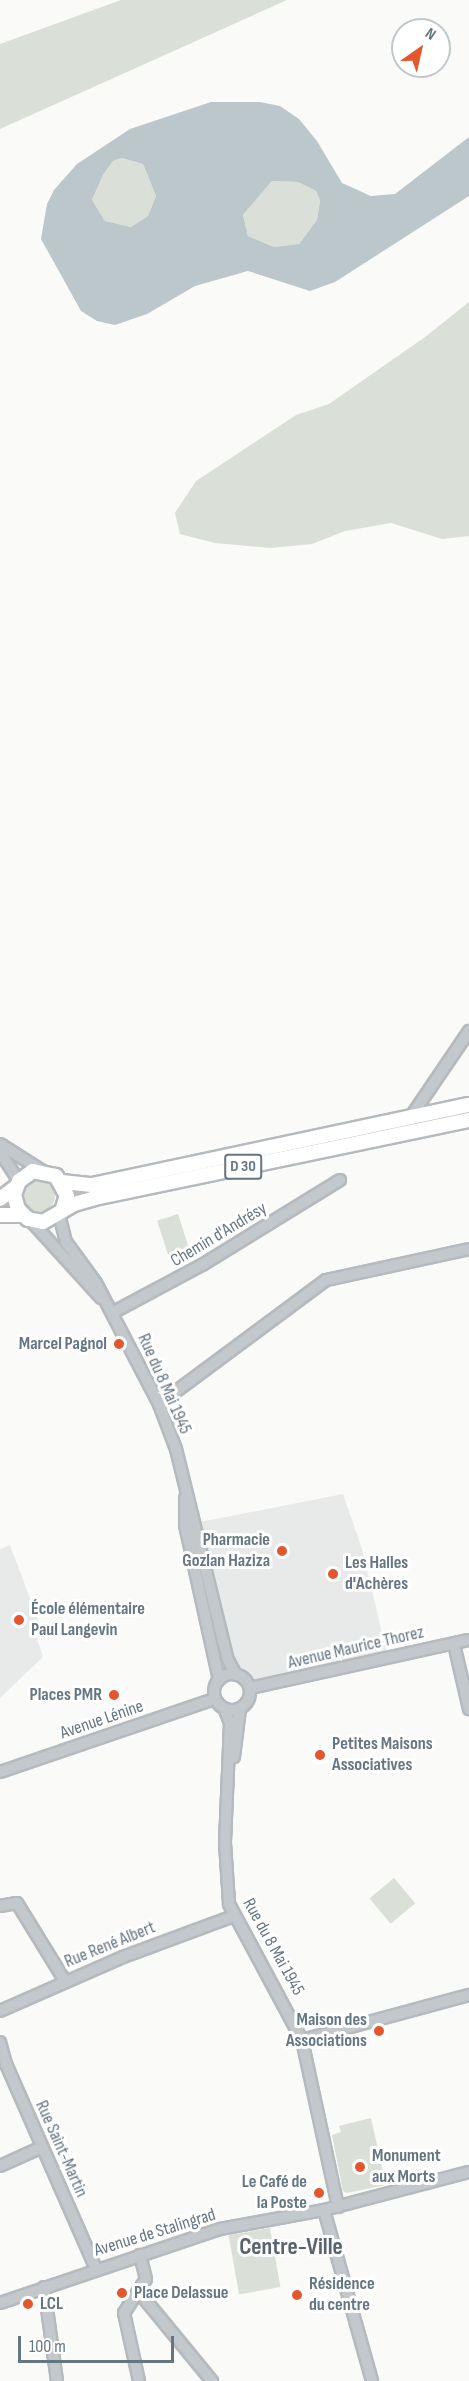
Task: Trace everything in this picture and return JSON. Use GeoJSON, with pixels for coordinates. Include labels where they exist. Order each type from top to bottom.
{"type":"FeatureCollection","features":[{"type":"Feature","properties":{"kind":"main road","name":"D 30"},"geometry":{"type":"LineString","coordinates":[[62,1182],[92,1185],[412,1115],[469,1105]]}},
{"type":"Feature","properties":{"kind":"main road","name":"D 30"},"geometry":{"type":"LineString","coordinates":[[61,1212],[95,1198],[469,1120]]}},
{"type":"Feature","properties":{"kind":"main road"},"geometry":{"type":"LineString","coordinates":[[0,1199],[18,1184],[41,1170],[62,1182],[66,1196],[61,1212],[43,1222],[25,1217],[0,1215]]}},
{"type":"Feature","properties":{"kind":"main road"},"geometry":{"type":"LineString","coordinates":[[18,1184],[15,1202],[25,1217]]}},
{"type":"Feature","properties":{"kind":"street"},"geometry":{"type":"LineString","coordinates":[[390,1136],[412,1115],[469,1031]]}},
{"type":"Feature","properties":{"kind":"street"},"geometry":{"type":"LineString","coordinates":[[0,1144],[41,1170]]}},
{"type":"Feature","properties":{"kind":"street"},"geometry":{"type":"LineString","coordinates":[[0,1152],[18,1184]]}},
{"type":"Feature","properties":{"kind":"street","name":"Chemin d'Andrésy"},"geometry":{"type":"LineString","coordinates":[[112,1313],[202,1265],[340,1180]]}},
{"type":"Feature","properties":{"kind":"street","name":"Rue du 8 Mai 1945"},"geometry":{"type":"LineString","coordinates":[[61,1212],[66,1242],[89,1271],[159,1404],[185,1485],[228,1660],[236,1675]]}},
{"type":"Feature","properties":{"kind":"street","name":"Rue du 8 Mai 1945"},"geometry":{"type":"LineString","coordinates":[[25,1217],[104,1299]]}},
{"type":"Feature","properties":{"kind":"street"},"geometry":{"type":"LineString","coordinates":[[159,1404],[326,1280],[469,1250]]}},
{"type":"Feature","properties":{"kind":"street","name":"Rue du 8 Mai 1945"},"geometry":{"type":"LineString","coordinates":[[185,1485],[184,1525],[219,1679]]}},
{"type":"Feature","properties":{"kind":"street","name":"Avenue Maurice Thorez"},"geometry":{"type":"LineString","coordinates":[[250,1688],[469,1640]]}},
{"type":"Feature","properties":{"kind":"street"},"geometry":{"type":"LineString","coordinates":[[454,1644],[469,1709]]}},
{"type":"Feature","properties":{"kind":"street"},"geometry":{"type":"LineString","coordinates":[[236,1675],[250,1688],[249,1699],[240,1709],[225,1710],[214,1699],[213,1690],[219,1679],[236,1675]]}},
{"type":"Feature","properties":{"kind":"street","name":"Avenue Lénine"},"geometry":{"type":"LineString","coordinates":[[0,1772],[214,1699]]}},
{"type":"Feature","properties":{"kind":"street","name":"Rue du 8 Mai 1945"},"geometry":{"type":"LineString","coordinates":[[230,1768],[240,1709]]}},
{"type":"Feature","properties":{"kind":"street","name":"Rue du 8 Mai 1945"},"geometry":{"type":"LineString","coordinates":[[225,1710],[230,1722],[225,1877],[234,1916],[270,1974],[302,2040],[338,2207]]}},
{"type":"Feature","properties":{"kind":"street"},"geometry":{"type":"LineString","coordinates":[[0,1906],[17,1903],[65,1981]]}},
{"type":"Feature","properties":{"kind":"street","name":"Rue René Albert"},"geometry":{"type":"LineString","coordinates":[[0,2011],[65,1981],[234,1916]]}},
{"type":"Feature","properties":{"kind":"street"},"geometry":{"type":"LineString","coordinates":[[302,2040],[469,1995]]}},
{"type":"Feature","properties":{"kind":"street","name":"Rue Saint-Martin"},"geometry":{"type":"LineString","coordinates":[[0,2042],[42,2147],[96,2269]]}},
{"type":"Feature","properties":{"kind":"street"},"geometry":{"type":"LineString","coordinates":[[0,2166],[42,2147]]}},
{"type":"Feature","properties":{"kind":"street","name":"Avenue de Stalingrad"},"geometry":{"type":"LineString","coordinates":[[0,2302],[220,2229],[338,2207],[469,2172]]}},
{"type":"Feature","properties":{"kind":"street"},"geometry":{"type":"LineString","coordinates":[[324,2210],[372,2381]]}},
{"type":"Feature","properties":{"kind":"street"},"geometry":{"type":"LineString","coordinates":[[139,2381],[124,2313],[138,2291],[146,2271],[140,2255]]}},
{"type":"Feature","properties":{"kind":"street"},"geometry":{"type":"LineString","coordinates":[[44,2287],[57,2381]]}},
{"type":"Feature","properties":{"kind":"street"},"geometry":{"type":"LineString","coordinates":[[138,2291],[212,2381]]}},
{"type":"Feature","properties":{"kind":"shaded area"},"geometry":{"type":"Polygon","coordinates":[[[121,0],[287,0],[0,129],[0,44],[121,0]]]}},
{"type":"Feature","properties":{"kind":"shaded area"},"geometry":{"type":"Polygon","coordinates":[[[211,102],[260,102],[280,106],[299,119],[317,141],[342,183],[371,196],[395,194],[469,137],[469,196],[335,282],[310,291],[248,271],[195,286],[147,314],[115,325],[97,321],[81,311],[41,239],[47,204],[54,190],[77,164],[130,129],[211,102]],[[122,158],[113,161],[103,175],[92,200],[105,221],[131,227],[148,216],[156,196],[143,164],[122,158]],[[272,181],[243,215],[248,236],[274,247],[299,244],[317,220],[320,201],[316,191],[298,182],[272,181]]]}},
{"type":"Feature","properties":{"kind":"shaded area"},"geometry":{"type":"Polygon","coordinates":[[[122,158],[143,164],[156,196],[148,216],[131,227],[105,221],[92,200],[103,175],[113,161],[122,158]]]}},
{"type":"Feature","properties":{"kind":"shaded area"},"geometry":{"type":"Polygon","coordinates":[[[272,181],[298,182],[316,191],[320,201],[317,220],[299,244],[274,247],[248,236],[243,215],[272,181]]]}},
{"type":"Feature","properties":{"kind":"shaded area"},"geometry":{"type":"Polygon","coordinates":[[[469,302],[469,536],[442,539],[391,523],[345,531],[312,544],[270,548],[215,543],[180,534],[175,513],[196,481],[296,415],[329,404],[425,337],[469,302]]]}},
{"type":"Feature","properties":{"kind":"shaded area"},"geometry":{"type":"Polygon","coordinates":[[[39,1180],[50,1185],[55,1196],[50,1207],[39,1212],[28,1207],[23,1196],[28,1185],[39,1180]]]}},
{"type":"Feature","properties":{"kind":"shaded area"},"geometry":{"type":"Polygon","coordinates":[[[178,1214],[190,1250],[169,1257],[157,1221],[178,1214]]]}},
{"type":"Feature","properties":{"kind":"shaded area"},"geometry":{"type":"Polygon","coordinates":[[[343,1494],[362,1549],[388,1658],[250,1688],[219,1668],[185,1525],[343,1494]]]}},
{"type":"Feature","properties":{"kind":"shaded area","name":"École élémentaire Paul Langevin"},"geometry":{"type":"Polygon","coordinates":[[[10,1545],[42,1630],[35,1633],[43,1657],[0,1698],[0,1549],[10,1545]]]}},
{"type":"Feature","properties":{"kind":"shaded area"},"geometry":{"type":"Polygon","coordinates":[[[394,1878],[415,1903],[391,1924],[369,1899],[394,1878]]]}},
{"type":"Feature","properties":{"kind":"shaded area"},"geometry":{"type":"Polygon","coordinates":[[[371,2118],[386,2185],[347,2193],[343,2191],[332,2135],[341,2132],[339,2126],[371,2118]]]}},
{"type":"Feature","properties":{"kind":"shaded area"},"geometry":{"type":"Polygon","coordinates":[[[270,2228],[280,2287],[239,2294],[229,2235],[270,2228]]]}},
{"type":"Feature","properties":{"kind":"place","name":"Marcel Pagnol"},"geometry":{"type":"Point","coordinates":[119,1344]}},
{"type":"Feature","properties":{"kind":"place","name":"Pharmacie Gozlan Haziza"},"geometry":{"type":"Point","coordinates":[282,1551]}},
{"type":"Feature","properties":{"kind":"place","name":"Les Halles d'Achères"},"geometry":{"type":"Point","coordinates":[333,1574]}},
{"type":"Feature","properties":{"kind":"place","name":"École élémentaire Paul Langevin"},"geometry":{"type":"Point","coordinates":[19,1620]}},
{"type":"Feature","properties":{"kind":"place","name":"Places PMR"},"geometry":{"type":"Point","coordinates":[114,1695]}},
{"type":"Feature","properties":{"kind":"place","name":"Petites Maisons Associatives"},"geometry":{"type":"Point","coordinates":[320,1755]}},
{"type":"Feature","properties":{"kind":"place","name":"Maison des Associations"},"geometry":{"type":"Point","coordinates":[379,2031]}},
{"type":"Feature","properties":{"kind":"place","name":"Monument aux Morts"},"geometry":{"type":"Point","coordinates":[360,2167]}},
{"type":"Feature","properties":{"kind":"place","name":"Le Café de la Poste"},"geometry":{"type":"Point","coordinates":[319,2193]}},
{"type":"Feature","properties":{"kind":"place","name":"Place Delassue"},"geometry":{"type":"Point","coordinates":[122,2293]}},
{"type":"Feature","properties":{"kind":"place","name":"Résidence du centre"},"geometry":{"type":"Point","coordinates":[297,2295]}},
{"type":"Feature","properties":{"kind":"place","name":"LCL"},"geometry":{"type":"Point","coordinates":[28,2304]}},
{"type":"Feature","properties":{"kind":"district","name":"Centre-Ville"},"geometry":{"type":"Point","coordinates":[291,2247]}}]}
